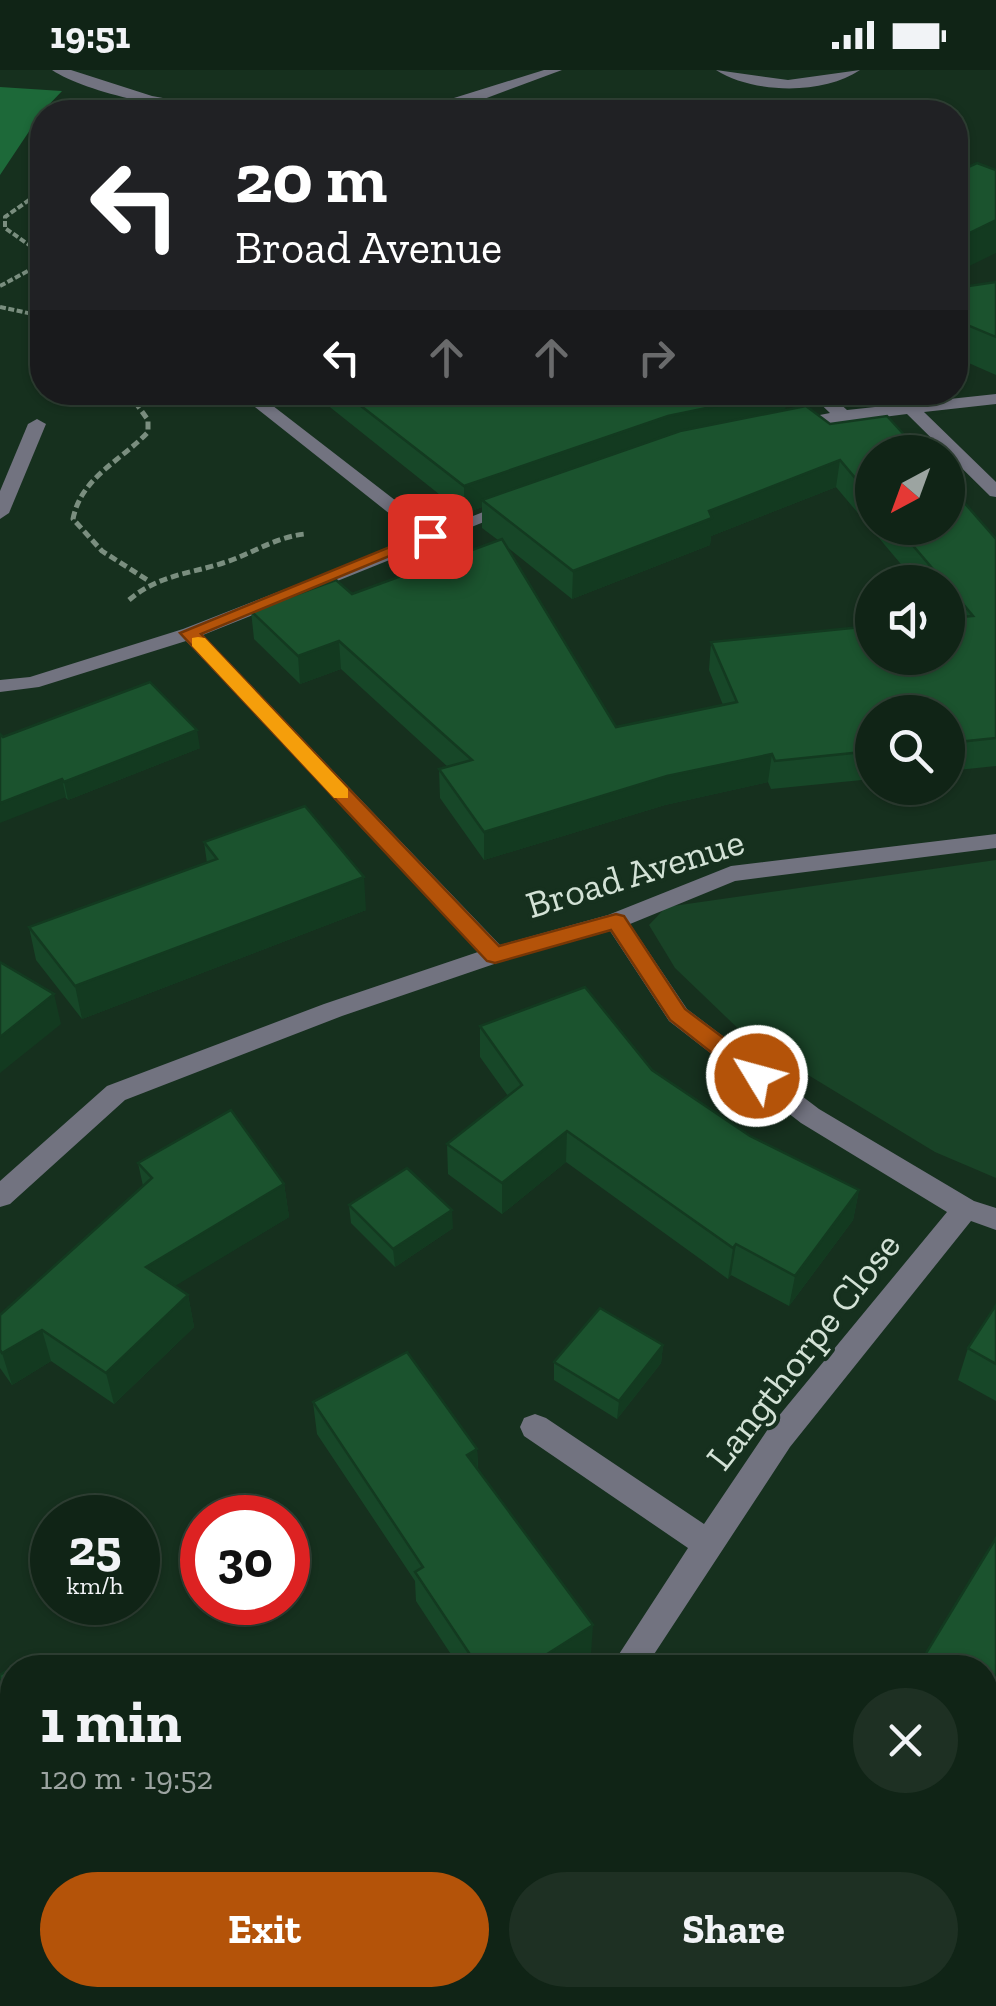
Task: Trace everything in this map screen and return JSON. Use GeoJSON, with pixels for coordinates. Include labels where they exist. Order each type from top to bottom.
{"type":"FeatureCollection","features":[{"type":"Feature","properties":{"kind":"street"},"geometry":{"type":"LineString","coordinates":[[58,70],[150,100]]}},
{"type":"Feature","properties":{"kind":"street"},"geometry":{"type":"LineString","coordinates":[[469,100],[556,70]]}},
{"type":"Feature","properties":{"kind":"street"},"geometry":{"type":"LineString","coordinates":[[722,70],[765,83],[796,86],[822,83],[854,70]]}},
{"type":"Feature","properties":{"kind":"street"},"geometry":{"type":"LineString","coordinates":[[968,404],[996,400]]}},
{"type":"Feature","properties":{"kind":"street"},"geometry":{"type":"LineString","coordinates":[[261,405],[430,536]]}},
{"type":"Feature","properties":{"kind":"street"},"geometry":{"type":"LineString","coordinates":[[830,405],[842,416]]}},
{"type":"Feature","properties":{"kind":"street"},"geometry":{"type":"LineString","coordinates":[[767,431],[842,416],[958,405]]}},
{"type":"Feature","properties":{"kind":"street"},"geometry":{"type":"LineString","coordinates":[[913,411],[996,492]]}},
{"type":"Feature","properties":{"kind":"street"},"geometry":{"type":"LineString","coordinates":[[0,513],[37,424]]}},
{"type":"Feature","properties":{"kind":"street"},"geometry":{"type":"LineString","coordinates":[[0,686],[32,683],[190,633],[430,536],[523,503]]}},
{"type":"Feature","properties":{"kind":"street"},"geometry":{"type":"LineString","coordinates":[[190,633],[495,955]]}},
{"type":"Feature","properties":{"kind":"street","name":"Broad Avenue"},"geometry":{"type":"LineString","coordinates":[[0,1197],[116,1093],[333,1010],[495,955],[616,921],[732,874],[996,841]]}},
{"type":"Feature","properties":{"kind":"street"},"geometry":{"type":"LineString","coordinates":[[616,921],[678,1014],[810,1116],[965,1209],[996,1219]]}},
{"type":"Feature","properties":{"kind":"street","name":"Langthorpe Close"},"geometry":{"type":"LineString","coordinates":[[632,1655],[779,1438],[965,1209]]}},
{"type":"Feature","properties":{"kind":"street"},"geometry":{"type":"LineString","coordinates":[[535,1427],[708,1544]]}},
{"type":"Feature","properties":{"kind":"path"},"geometry":{"type":"LineString","coordinates":[[30,199],[6,217],[5,228],[30,246]]}},
{"type":"Feature","properties":{"kind":"path"},"geometry":{"type":"LineString","coordinates":[[0,286],[30,270]]}},
{"type":"Feature","properties":{"kind":"path"},"geometry":{"type":"LineString","coordinates":[[0,307],[30,313]]}},
{"type":"Feature","properties":{"kind":"path"},"geometry":{"type":"LineString","coordinates":[[137,405],[148,420],[148,432],[89,484],[74,502],[73,519],[102,551],[150,582]]}},
{"type":"Feature","properties":{"kind":"green space"},"geometry":{"type":"Polygon","coordinates":[[[0,87],[62,91],[53,100],[30,100],[30,130],[0,175],[0,87]]]}},
{"type":"Feature","properties":{"kind":"green space"},"geometry":{"type":"Polygon","coordinates":[[[996,860],[996,1178],[935,1152],[749,1039],[675,968],[649,925],[666,907],[996,860]]]}},
{"type":"Feature","properties":{"kind":"building"},"geometry":{"type":"Polygon","coordinates":[[[977,163],[996,170],[996,220],[968,234],[968,167],[977,163]]]}},
{"type":"Feature","properties":{"kind":"building"},"geometry":{"type":"Polygon","coordinates":[[[996,282],[996,337],[968,325],[968,286],[996,282]]]}},
{"type":"Feature","properties":{"kind":"building"},"geometry":{"type":"Polygon","coordinates":[[[360,405],[721,405],[668,416],[464,486],[360,405]]]}},
{"type":"Feature","properties":{"kind":"building"},"geometry":{"type":"Polygon","coordinates":[[[806,406],[830,424],[887,416],[904,435],[855,435],[855,478],[840,460],[709,511],[712,518],[573,571],[482,500],[680,431],[806,406]]]}},
{"type":"Feature","properties":{"kind":"building"},"geometry":{"type":"Polygon","coordinates":[[[965,503],[996,539],[996,738],[965,741],[965,695],[855,695],[855,753],[775,761],[772,754],[667,776],[484,832],[439,769],[472,760],[339,641],[298,656],[251,611],[336,580],[352,594],[502,539],[616,727],[737,702],[711,642],[855,628],[855,675],[965,675],[965,617],[973,616],[965,606],[965,565],[930,565],[912,545],[965,545],[965,503]]]}},
{"type":"Feature","properties":{"kind":"building"},"geometry":{"type":"Polygon","coordinates":[[[150,682],[197,730],[0,803],[0,734],[3,737],[150,682]]]}},
{"type":"Feature","properties":{"kind":"building"},"geometry":{"type":"Polygon","coordinates":[[[305,806],[364,877],[75,986],[29,927],[217,859],[204,842],[305,806]]]}},
{"type":"Feature","properties":{"kind":"building"},"geometry":{"type":"Polygon","coordinates":[[[0,962],[54,994],[0,1037],[0,962]]]}},
{"type":"Feature","properties":{"kind":"building"},"geometry":{"type":"Polygon","coordinates":[[[585,987],[652,1070],[750,1136],[859,1190],[795,1276],[736,1244],[733,1248],[567,1131],[502,1183],[447,1144],[522,1085],[480,1026],[585,987]]]}},
{"type":"Feature","properties":{"kind":"building"},"geometry":{"type":"Polygon","coordinates":[[[231,1110],[284,1184],[146,1267],[188,1295],[106,1373],[42,1330],[2,1353],[0,1315],[152,1178],[138,1163],[231,1110]]]}},
{"type":"Feature","properties":{"kind":"building"},"geometry":{"type":"Polygon","coordinates":[[[407,1168],[452,1210],[393,1249],[349,1205],[407,1168]]]}},
{"type":"Feature","properties":{"kind":"building"},"geometry":{"type":"Polygon","coordinates":[[[996,1305],[996,1364],[968,1348],[996,1305]]]}},
{"type":"Feature","properties":{"kind":"building"},"geometry":{"type":"Polygon","coordinates":[[[600,1308],[663,1345],[619,1401],[554,1362],[600,1308]]]}},
{"type":"Feature","properties":{"kind":"building"},"geometry":{"type":"Polygon","coordinates":[[[407,1352],[477,1449],[467,1455],[593,1625],[546,1655],[470,1655],[415,1572],[423,1567],[313,1402],[407,1352]]]}},
{"type":"Feature","properties":{"kind":"building"},"geometry":{"type":"Polygon","coordinates":[[[996,1538],[996,1655],[925,1655],[996,1538]]]}},
{"type":"Feature","properties":{"kind":"slow traffic"},"geometry":{"type":"LineString","coordinates":[[198,642],[341,793]]}},
{"type":"Feature","properties":{"kind":"route"},"geometry":{"type":"LineString","coordinates":[[430,536],[190,633],[495,955],[616,921],[678,1014],[757,1076]]}}]}
